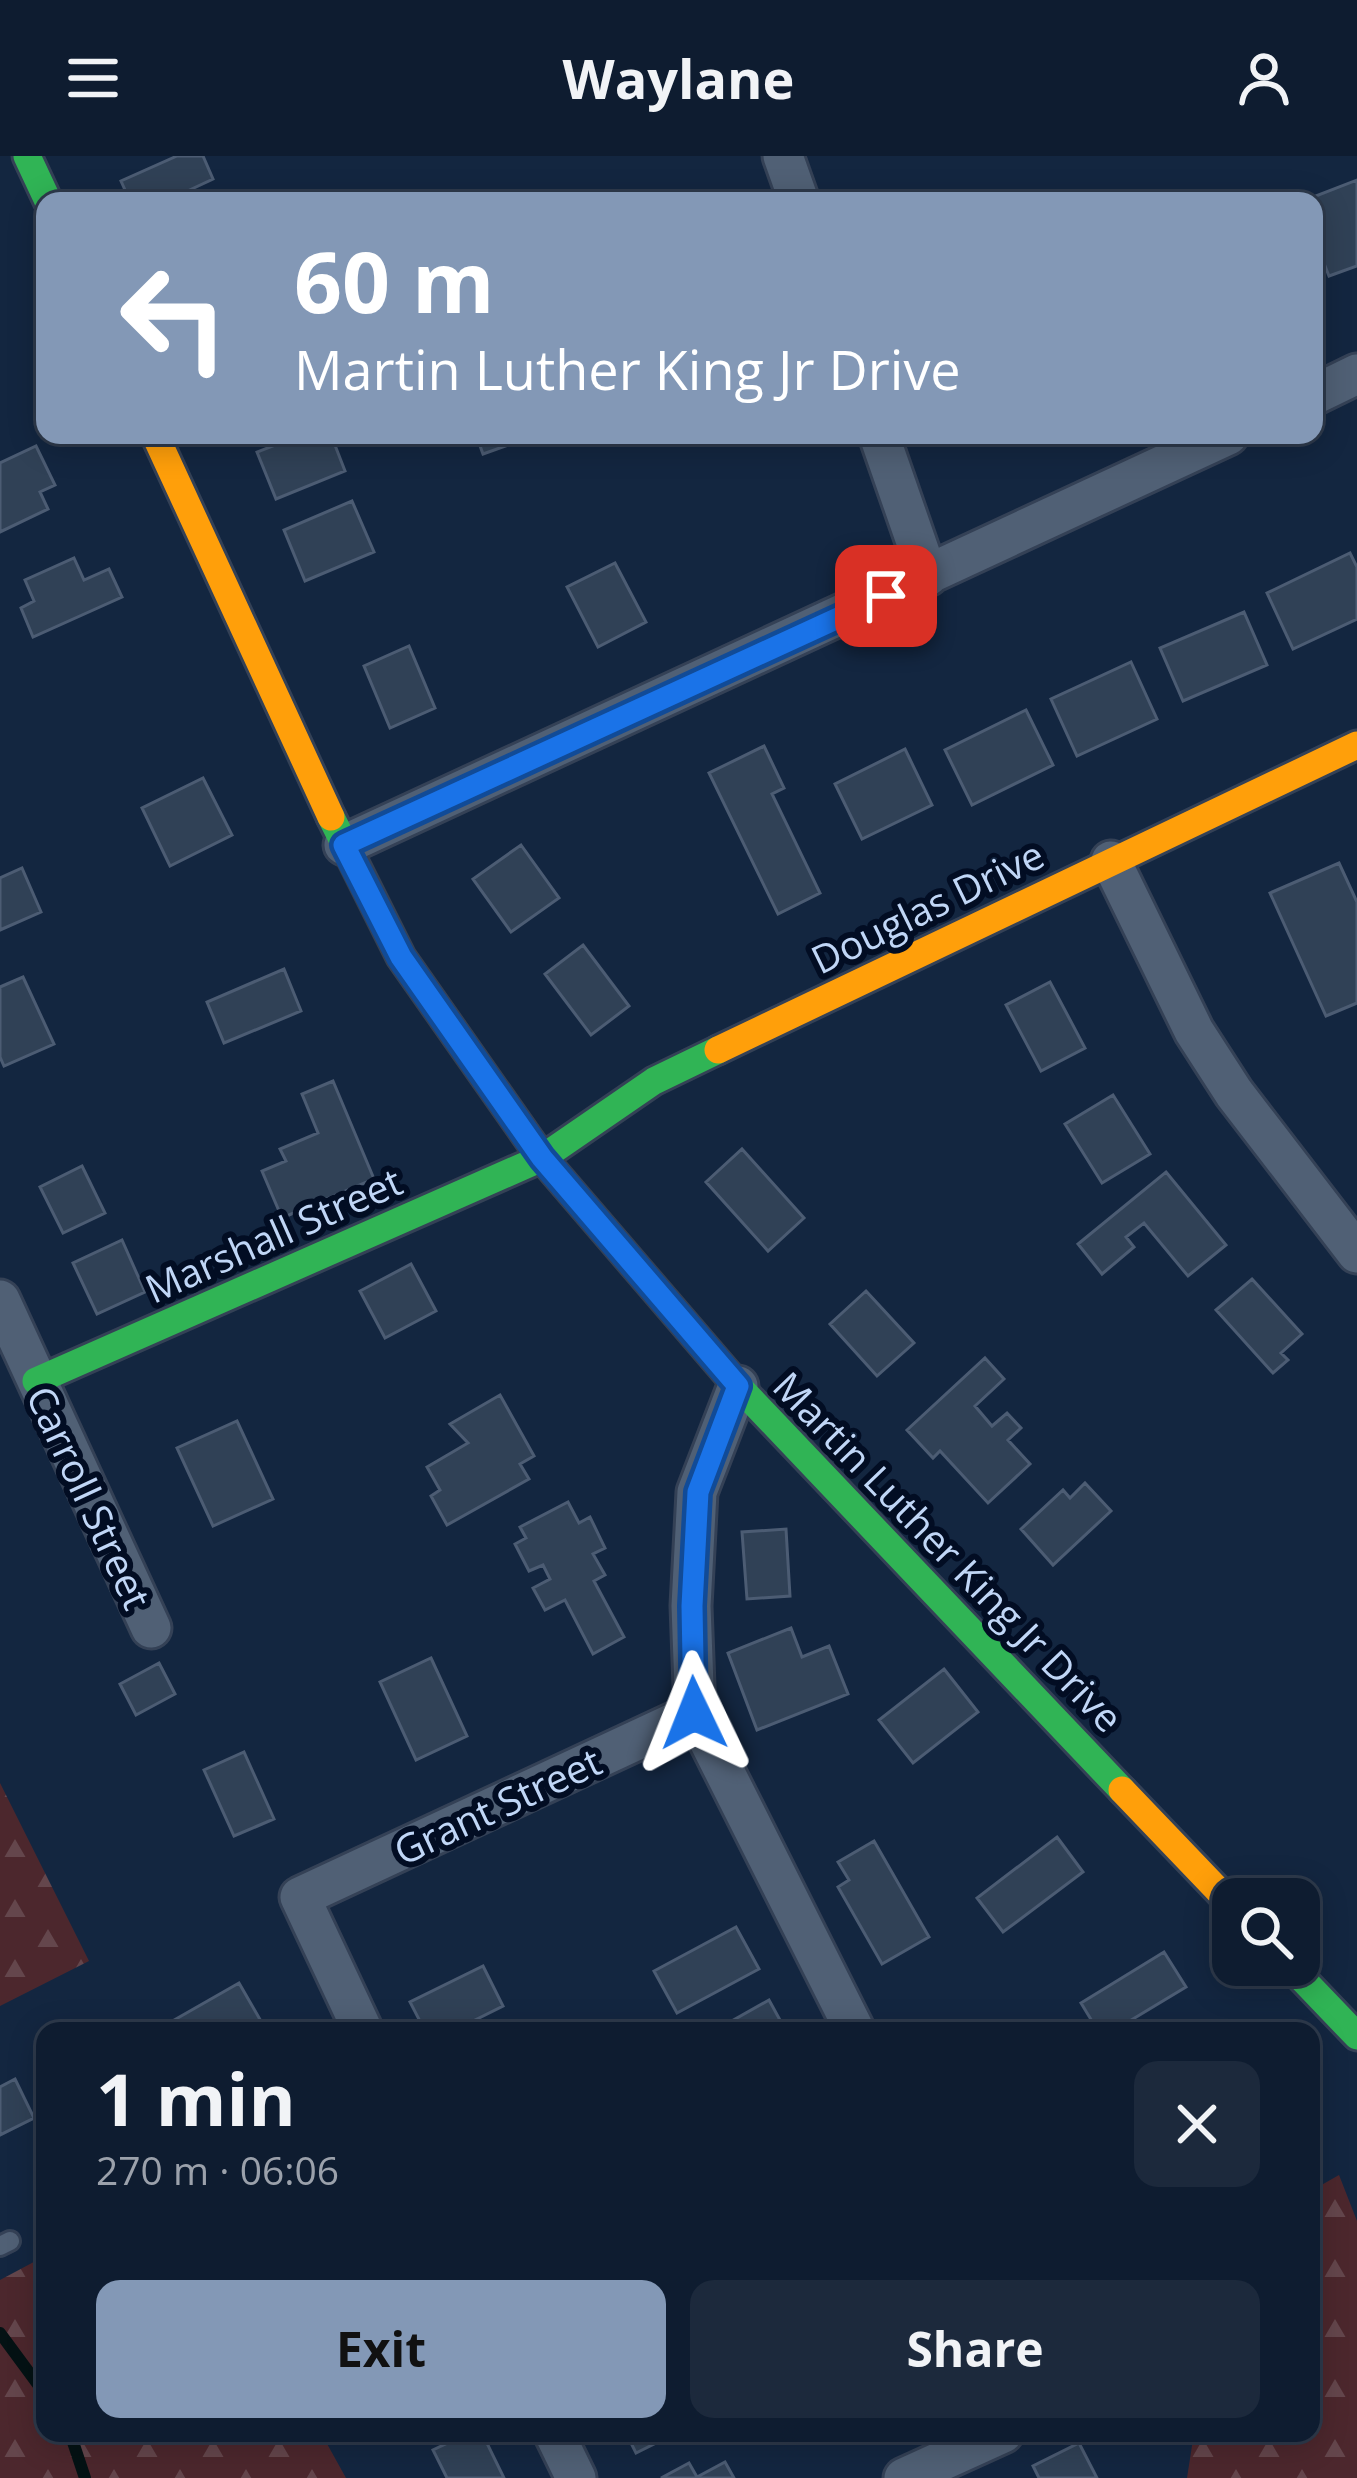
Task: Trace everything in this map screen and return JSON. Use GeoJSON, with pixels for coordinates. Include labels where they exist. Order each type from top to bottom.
{"type":"FeatureCollection","features":[{"type":"Feature","properties":{"kind":"street"},"geometry":{"type":"LineString","coordinates":[[27,156],[44,192]]}},
{"type":"Feature","properties":{"kind":"street"},"geometry":{"type":"LineString","coordinates":[[783,156],[796,192]]}},
{"type":"Feature","properties":{"kind":"street"},"geometry":{"type":"LineString","coordinates":[[1323,391],[1357,374]]}},
{"type":"Feature","properties":{"kind":"street","name":"Martin Luther King Jr Drive"},"geometry":{"type":"LineString","coordinates":[[159,444],[344,845],[401,957],[542,1158],[738,1386],[1212,1884]]}},
{"type":"Feature","properties":{"kind":"street"},"geometry":{"type":"LineString","coordinates":[[882,444],[928,576]]}},
{"type":"Feature","properties":{"kind":"street"},"geometry":{"type":"LineString","coordinates":[[344,845],[1209,444]]}},
{"type":"Feature","properties":{"kind":"street","name":"Douglas Drive"},"geometry":{"type":"LineString","coordinates":[[542,1158],[653,1081],[1357,745]]}},
{"type":"Feature","properties":{"kind":"street"},"geometry":{"type":"LineString","coordinates":[[1111,861],[1193,1031],[1234,1094],[1357,1253]]}},
{"type":"Feature","properties":{"kind":"street","name":"Marshall Street"},"geometry":{"type":"LineString","coordinates":[[36,1382],[542,1158]]}},
{"type":"Feature","properties":{"kind":"street","name":"Carroll Street"},"geometry":{"type":"LineString","coordinates":[[0,1300],[152,1628]]}},
{"type":"Feature","properties":{"kind":"street"},"geometry":{"type":"LineString","coordinates":[[738,1386],[698,1492],[692,1606],[694,1713],[851,2022]]}},
{"type":"Feature","properties":{"kind":"street","name":"Grant Street"},"geometry":{"type":"LineString","coordinates":[[359,2022],[300,1897],[694,1713]]}},
{"type":"Feature","properties":{"kind":"street"},"geometry":{"type":"LineString","coordinates":[[1309,1986],[1357,2036]]}},
{"type":"Feature","properties":{"kind":"street"},"geometry":{"type":"LineString","coordinates":[[558,2442],[575,2478]]}},
{"type":"Feature","properties":{"kind":"street"},"geometry":{"type":"LineString","coordinates":[[904,2478],[983,2442]]}},
{"type":"Feature","properties":{"kind":"green space"},"geometry":{"type":"Polygon","coordinates":[[[0,1783],[89,1961],[0,2006],[0,1783]]]}},
{"type":"Feature","properties":{"kind":"green space"},"geometry":{"type":"Polygon","coordinates":[[[1339,2175],[1357,2221],[1357,2478],[1187,2478],[1193,2442],[1320,2442],[1320,2186],[1339,2175]]]}},
{"type":"Feature","properties":{"kind":"green space"},"geometry":{"type":"Polygon","coordinates":[[[36,2261],[36,2442],[326,2442],[346,2478],[0,2478],[0,2280],[36,2261]]]}},
{"type":"Feature","properties":{"kind":"building"},"geometry":{"type":"Polygon","coordinates":[[[177,156],[203,156],[213,179],[185,192],[126,192],[121,181],[177,156]]]}},
{"type":"Feature","properties":{"kind":"building"},"geometry":{"type":"Polygon","coordinates":[[[1357,180],[1357,266],[1329,276],[1323,261],[1323,193],[1357,180]]]}},
{"type":"Feature","properties":{"kind":"building"},"geometry":{"type":"Polygon","coordinates":[[[278,444],[334,444],[345,471],[276,499],[257,452],[278,444]]]}},
{"type":"Feature","properties":{"kind":"building"},"geometry":{"type":"Polygon","coordinates":[[[479,444],[511,444],[483,454],[479,444]]]}},
{"type":"Feature","properties":{"kind":"building"},"geometry":{"type":"Polygon","coordinates":[[[36,446],[55,485],[40,492],[48,509],[0,532],[0,463],[36,446]]]}},
{"type":"Feature","properties":{"kind":"building"},"geometry":{"type":"Polygon","coordinates":[[[352,501],[374,552],[305,581],[284,530],[352,501]]]}},
{"type":"Feature","properties":{"kind":"building"},"geometry":{"type":"Polygon","coordinates":[[[1350,553],[1357,567],[1357,619],[1293,649],[1267,593],[1350,553]]]}},
{"type":"Feature","properties":{"kind":"building"},"geometry":{"type":"Polygon","coordinates":[[[74,558],[84,580],[109,569],[122,597],[33,637],[21,608],[34,601],[25,580],[74,558]]]}},
{"type":"Feature","properties":{"kind":"building"},"geometry":{"type":"Polygon","coordinates":[[[615,563],[646,622],[598,647],[567,587],[615,563]]]}},
{"type":"Feature","properties":{"kind":"building"},"geometry":{"type":"Polygon","coordinates":[[[1244,612],[1267,665],[1183,701],[1160,648],[1244,612]]]}},
{"type":"Feature","properties":{"kind":"building"},"geometry":{"type":"Polygon","coordinates":[[[409,646],[435,708],[390,728],[364,666],[409,646]]]}},
{"type":"Feature","properties":{"kind":"building"},"geometry":{"type":"Polygon","coordinates":[[[1131,662],[1157,719],[1077,756],[1051,699],[1131,662]]]}},
{"type":"Feature","properties":{"kind":"building"},"geometry":{"type":"Polygon","coordinates":[[[1026,710],[1053,765],[972,805],[945,750],[1026,710]]]}},
{"type":"Feature","properties":{"kind":"building"},"geometry":{"type":"Polygon","coordinates":[[[764,746],[784,788],[772,794],[820,893],[778,914],[709,773],[764,746]]]}},
{"type":"Feature","properties":{"kind":"building"},"geometry":{"type":"Polygon","coordinates":[[[905,749],[932,805],[862,839],[835,784],[905,749]]]}},
{"type":"Feature","properties":{"kind":"building"},"geometry":{"type":"Polygon","coordinates":[[[203,778],[232,835],[170,866],[142,808],[203,778]]]}},
{"type":"Feature","properties":{"kind":"building"},"geometry":{"type":"Polygon","coordinates":[[[521,845],[559,898],[511,932],[473,879],[521,845]]]}},
{"type":"Feature","properties":{"kind":"building"},"geometry":{"type":"Polygon","coordinates":[[[1339,863],[1357,902],[1357,1003],[1326,1016],[1270,893],[1339,863]]]}},
{"type":"Feature","properties":{"kind":"building"},"geometry":{"type":"Polygon","coordinates":[[[22,868],[41,912],[0,930],[0,878],[22,868]]]}},
{"type":"Feature","properties":{"kind":"building"},"geometry":{"type":"Polygon","coordinates":[[[583,945],[629,1006],[591,1035],[545,974],[583,945]]]}},
{"type":"Feature","properties":{"kind":"building"},"geometry":{"type":"Polygon","coordinates":[[[284,969],[301,1011],[224,1043],[207,1002],[284,969]]]}},
{"type":"Feature","properties":{"kind":"building"},"geometry":{"type":"Polygon","coordinates":[[[23,977],[54,1044],[4,1066],[0,987],[23,977]]]}},
{"type":"Feature","properties":{"kind":"building"},"geometry":{"type":"Polygon","coordinates":[[[1050,982],[1085,1048],[1041,1071],[1006,1005],[1050,982]]]}},
{"type":"Feature","properties":{"kind":"building"},"geometry":{"type":"Polygon","coordinates":[[[333,1081],[374,1179],[282,1218],[262,1171],[286,1161],[280,1149],[318,1133],[302,1094],[333,1081]]]}},
{"type":"Feature","properties":{"kind":"building"},"geometry":{"type":"Polygon","coordinates":[[[1113,1095],[1150,1154],[1102,1183],[1065,1124],[1113,1095]]]}},
{"type":"Feature","properties":{"kind":"building"},"geometry":{"type":"Polygon","coordinates":[[[742,1149],[804,1218],[768,1251],[706,1182],[742,1149]]]}},
{"type":"Feature","properties":{"kind":"building"},"geometry":{"type":"Polygon","coordinates":[[[82,1166],[105,1213],[63,1233],[40,1187],[82,1166]]]}},
{"type":"Feature","properties":{"kind":"building"},"geometry":{"type":"Polygon","coordinates":[[[1166,1172],[1226,1245],[1188,1276],[1144,1223],[1126,1237],[1134,1247],[1102,1274],[1078,1244],[1166,1172]]]}},
{"type":"Feature","properties":{"kind":"building"},"geometry":{"type":"Polygon","coordinates":[[[122,1240],[145,1292],[97,1314],[73,1263],[122,1240]]]}},
{"type":"Feature","properties":{"kind":"building"},"geometry":{"type":"Polygon","coordinates":[[[411,1264],[436,1311],[385,1338],[360,1291],[411,1264]]]}},
{"type":"Feature","properties":{"kind":"building"},"geometry":{"type":"Polygon","coordinates":[[[1252,1279],[1302,1334],[1281,1353],[1288,1360],[1273,1373],[1216,1310],[1252,1279]]]}},
{"type":"Feature","properties":{"kind":"building"},"geometry":{"type":"Polygon","coordinates":[[[866,1291],[914,1343],[877,1376],[830,1324],[866,1291]]]}},
{"type":"Feature","properties":{"kind":"building"},"geometry":{"type":"Polygon","coordinates":[[[985,1358],[1004,1379],[975,1406],[992,1426],[1007,1413],[1021,1428],[1008,1440],[1030,1464],[988,1503],[940,1451],[933,1458],[907,1430],[985,1358]]]}},
{"type":"Feature","properties":{"kind":"building"},"geometry":{"type":"Polygon","coordinates":[[[500,1395],[534,1456],[520,1464],[529,1479],[447,1525],[431,1496],[440,1490],[427,1467],[468,1443],[450,1424],[500,1395]]]}},
{"type":"Feature","properties":{"kind":"building"},"geometry":{"type":"Polygon","coordinates":[[[237,1421],[273,1499],[213,1526],[177,1448],[237,1421]]]}},
{"type":"Feature","properties":{"kind":"building"},"geometry":{"type":"Polygon","coordinates":[[[1085,1483],[1111,1511],[1053,1565],[1021,1529],[1063,1490],[1070,1498],[1085,1483]]]}},
{"type":"Feature","properties":{"kind":"building"},"geometry":{"type":"Polygon","coordinates":[[[568,1502],[579,1523],[590,1517],[605,1548],[593,1554],[605,1575],[594,1581],[624,1637],[593,1654],[565,1600],[545,1610],[533,1588],[550,1579],[543,1565],[529,1571],[515,1544],[526,1538],[520,1527],[568,1502]]]}},
{"type":"Feature","properties":{"kind":"building"},"geometry":{"type":"Polygon","coordinates":[[[786,1529],[790,1596],[747,1599],[742,1532],[786,1529]]]}},
{"type":"Feature","properties":{"kind":"building"},"geometry":{"type":"Polygon","coordinates":[[[791,1628],[802,1657],[829,1646],[848,1694],[757,1730],[728,1653],[791,1628]]]}},
{"type":"Feature","properties":{"kind":"building"},"geometry":{"type":"Polygon","coordinates":[[[431,1658],[467,1736],[416,1760],[380,1682],[431,1658]]]}},
{"type":"Feature","properties":{"kind":"building"},"geometry":{"type":"Polygon","coordinates":[[[159,1663],[175,1694],[136,1715],[120,1684],[159,1663]]]}},
{"type":"Feature","properties":{"kind":"building"},"geometry":{"type":"Polygon","coordinates":[[[944,1669],[978,1712],[913,1763],[879,1720],[944,1669]]]}},
{"type":"Feature","properties":{"kind":"building"},"geometry":{"type":"Polygon","coordinates":[[[244,1752],[274,1819],[234,1836],[204,1770],[244,1752]]]}},
{"type":"Feature","properties":{"kind":"building"},"geometry":{"type":"Polygon","coordinates":[[[1057,1837],[1083,1872],[1003,1932],[977,1898],[1057,1837]]]}},
{"type":"Feature","properties":{"kind":"building"},"geometry":{"type":"Polygon","coordinates":[[[874,1841],[929,1937],[882,1964],[838,1887],[849,1880],[838,1862],[874,1841]]]}},
{"type":"Feature","properties":{"kind":"building"},"geometry":{"type":"Polygon","coordinates":[[[736,1927],[759,1969],[677,2013],[654,1971],[736,1927]]]}},
{"type":"Feature","properties":{"kind":"building"},"geometry":{"type":"Polygon","coordinates":[[[1164,1952],[1186,1987],[1128,2022],[1093,2022],[1081,2003],[1164,1952]]]}},
{"type":"Feature","properties":{"kind":"building"},"geometry":{"type":"Polygon","coordinates":[[[483,1966],[503,2006],[471,2022],[420,2022],[410,2002],[483,1966]]]}},
{"type":"Feature","properties":{"kind":"building"},"geometry":{"type":"Polygon","coordinates":[[[239,1983],[261,2022],[171,2022],[239,1983]]]}},
{"type":"Feature","properties":{"kind":"building"},"geometry":{"type":"Polygon","coordinates":[[[769,2000],[781,2022],[730,2022],[769,2000]]]}},
{"type":"Feature","properties":{"kind":"building"},"geometry":{"type":"Polygon","coordinates":[[[15,2079],[34,2118],[0,2135],[0,2087],[15,2079]]]}},
{"type":"Feature","properties":{"kind":"building"},"geometry":{"type":"Polygon","coordinates":[[[450,2442],[486,2442],[504,2478],[447,2478],[433,2450],[450,2442]]]}},
{"type":"Feature","properties":{"kind":"building"},"geometry":{"type":"Polygon","coordinates":[[[630,2442],[658,2442],[636,2453],[630,2442]]]}},
{"type":"Feature","properties":{"kind":"building"},"geometry":{"type":"Polygon","coordinates":[[[1079,2443],[1097,2478],[1039,2478],[1033,2466],[1079,2443]]]}},
{"type":"Feature","properties":{"kind":"building"},"geometry":{"type":"Polygon","coordinates":[[[725,2462],[734,2478],[661,2478],[689,2463],[697,2477],[725,2462]]]}},
{"type":"Feature","properties":{"kind":"waterway"},"geometry":{"type":"LineString","coordinates":[[0,2333],[36,2382]]}},
{"type":"Feature","properties":{"kind":"waterway"},"geometry":{"type":"LineString","coordinates":[[73,2442],[85,2478]]}},
{"type":"Feature","properties":{"kind":"traffic: fast"},"geometry":{"type":"LineString","coordinates":[[27,156],[44,192]]}},
{"type":"Feature","properties":{"kind":"traffic: fast"},"geometry":{"type":"LineString","coordinates":[[331,817],[401,957],[542,1158],[738,1386],[1122,1790]]}},
{"type":"Feature","properties":{"kind":"traffic: fast"},"geometry":{"type":"LineString","coordinates":[[36,1381],[542,1158],[654,1081],[718,1050]]}},
{"type":"Feature","properties":{"kind":"traffic: fast"},"geometry":{"type":"LineString","coordinates":[[1309,1986],[1357,2036]]}},
{"type":"Feature","properties":{"kind":"traffic: slow"},"geometry":{"type":"LineString","coordinates":[[159,444],[331,817]]}},
{"type":"Feature","properties":{"kind":"traffic: slow"},"geometry":{"type":"LineString","coordinates":[[718,1050],[1357,745]]}},
{"type":"Feature","properties":{"kind":"traffic: slow"},"geometry":{"type":"LineString","coordinates":[[1122,1790],[1212,1884]]}},
{"type":"Feature","properties":{"kind":"route"},"geometry":{"type":"LineString","coordinates":[[694,1713],[692,1606],[698,1492],[738,1386],[542,1158],[401,957],[344,845],[886,596]]}}]}
